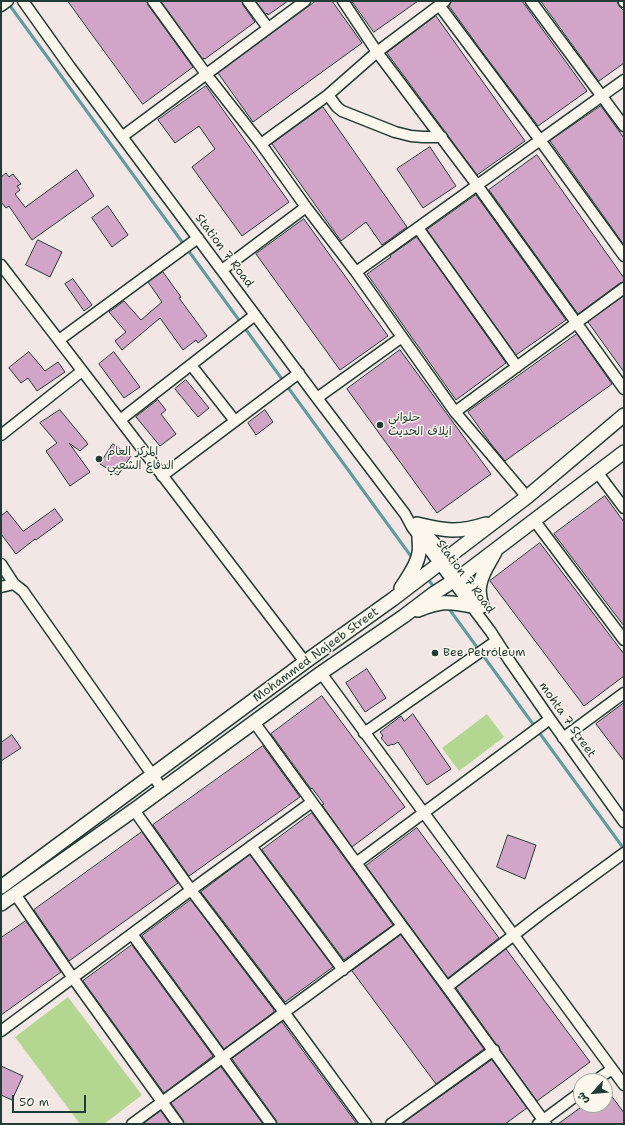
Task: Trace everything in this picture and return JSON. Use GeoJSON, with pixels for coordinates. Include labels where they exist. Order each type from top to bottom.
{"type":"FeatureCollection","features":[{"type":"Feature","properties":{"kind":"main road","name":"Mohammed Najeeb Street"},"geometry":{"type":"LineString","coordinates":[[1,887],[305,662],[393,599],[496,521],[527,497],[624,415]]}},
{"type":"Feature","properties":{"kind":"main road","name":"Mohammed Najeeb Street"},"geometry":{"type":"LineString","coordinates":[[1,904],[163,790],[321,673],[404,616],[433,594],[457,579],[624,452]]}},
{"type":"Feature","properties":{"kind":"main road"},"geometry":{"type":"LineString","coordinates":[[393,599],[416,564],[419,552],[418,530],[447,531],[472,528],[496,521]]}},
{"type":"Feature","properties":{"kind":"main road"},"geometry":{"type":"LineString","coordinates":[[404,616],[438,603],[446,602],[476,606],[483,574],[498,547]]}},
{"type":"Feature","properties":{"kind":"street"},"geometry":{"type":"LineString","coordinates":[[1,6],[8,1]]}},
{"type":"Feature","properties":{"kind":"street","name":"Station 7 Road"},"geometry":{"type":"LineString","coordinates":[[23,1],[70,67],[405,514],[418,530],[429,536],[443,561],[488,621],[491,632]]}},
{"type":"Feature","properties":{"kind":"street"},"geometry":{"type":"LineString","coordinates":[[154,1],[206,74],[261,144],[356,272],[455,412],[527,497]]}},
{"type":"Feature","properties":{"kind":"street"},"geometry":{"type":"LineString","coordinates":[[248,1],[268,28]]}},
{"type":"Feature","properties":{"kind":"street"},"geometry":{"type":"LineString","coordinates":[[123,136],[305,1]]}},
{"type":"Feature","properties":{"kind":"street"},"geometry":{"type":"LineString","coordinates":[[343,1],[377,52],[442,137],[624,389]]}},
{"type":"Feature","properties":{"kind":"street"},"geometry":{"type":"LineString","coordinates":[[531,1],[624,126]]}},
{"type":"Feature","properties":{"kind":"street"},"geometry":{"type":"LineString","coordinates":[[261,144],[328,95],[377,52],[442,3],[624,256]]}},
{"type":"Feature","properties":{"kind":"street"},"geometry":{"type":"LineString","coordinates":[[356,272],[624,80]]}},
{"type":"Feature","properties":{"kind":"street"},"geometry":{"type":"LineString","coordinates":[[328,95],[337,107],[342,110],[396,132],[411,136],[442,137]]}},
{"type":"Feature","properties":{"kind":"street"},"geometry":{"type":"LineString","coordinates":[[222,270],[306,206]]}},
{"type":"Feature","properties":{"kind":"street"},"geometry":{"type":"LineString","coordinates":[[418,228],[517,367]]}},
{"type":"Feature","properties":{"kind":"street"},"geometry":{"type":"LineString","coordinates":[[59,340],[198,238]]}},
{"type":"Feature","properties":{"kind":"street"},"geometry":{"type":"LineString","coordinates":[[1,265],[305,662]]}},
{"type":"Feature","properties":{"kind":"street"},"geometry":{"type":"LineString","coordinates":[[455,412],[624,288]]}},
{"type":"Feature","properties":{"kind":"street"},"geometry":{"type":"LineString","coordinates":[[120,420],[255,315]]}},
{"type":"Feature","properties":{"kind":"street"},"geometry":{"type":"LineString","coordinates":[[317,398],[402,337]]}},
{"type":"Feature","properties":{"kind":"street"},"geometry":{"type":"LineString","coordinates":[[191,365],[235,421]]}},
{"type":"Feature","properties":{"kind":"street"},"geometry":{"type":"LineString","coordinates":[[1,434],[82,371]]}},
{"type":"Feature","properties":{"kind":"street"},"geometry":{"type":"LineString","coordinates":[[162,476],[299,373]]}},
{"type":"Feature","properties":{"kind":"street"},"geometry":{"type":"LineString","coordinates":[[597,472],[624,508]]}},
{"type":"Feature","properties":{"kind":"street"},"geometry":{"type":"LineString","coordinates":[[534,520],[624,640]]}},
{"type":"Feature","properties":{"kind":"street"},"geometry":{"type":"LineString","coordinates":[[1,564],[14,584],[23,591],[163,790]]}},
{"type":"Feature","properties":{"kind":"street"},"geometry":{"type":"LineString","coordinates":[[1,587],[14,584]]}},
{"type":"Feature","properties":{"kind":"street","name":"mohta 7 Street"},"geometry":{"type":"LineString","coordinates":[[491,632],[563,738],[624,822]]}},
{"type":"Feature","properties":{"kind":"street"},"geometry":{"type":"LineString","coordinates":[[364,733],[496,641]]}},
{"type":"Feature","properties":{"kind":"street"},"geometry":{"type":"LineString","coordinates":[[321,673],[624,1085]]}},
{"type":"Feature","properties":{"kind":"street"},"geometry":{"type":"LineString","coordinates":[[563,738],[624,693]]}},
{"type":"Feature","properties":{"kind":"street"},"geometry":{"type":"LineString","coordinates":[[356,863],[550,719]]}},
{"type":"Feature","properties":{"kind":"street"},"geometry":{"type":"LineString","coordinates":[[254,722],[494,1050],[542,1123],[573,1098]]}},
{"type":"Feature","properties":{"kind":"street"},"geometry":{"type":"LineString","coordinates":[[1,1031],[312,802]]}},
{"type":"Feature","properties":{"kind":"street"},"geometry":{"type":"LineString","coordinates":[[134,810],[191,890],[284,1012],[366,1124]]}},
{"type":"Feature","properties":{"kind":"street"},"geometry":{"type":"LineString","coordinates":[[251,846],[342,970]]}},
{"type":"Feature","properties":{"kind":"street"},"geometry":{"type":"LineString","coordinates":[[447,986],[542,913],[624,853]]}},
{"type":"Feature","properties":{"kind":"street"},"geometry":{"type":"LineString","coordinates":[[15,894],[73,978],[178,1124]]}},
{"type":"Feature","properties":{"kind":"street"},"geometry":{"type":"LineString","coordinates":[[132,1124],[402,926]]}},
{"type":"Feature","properties":{"kind":"street"},"geometry":{"type":"LineString","coordinates":[[132,934],[271,1124]]}},
{"type":"Feature","properties":{"kind":"street"},"geometry":{"type":"LineString","coordinates":[[391,1124],[494,1050]]}},
{"type":"Feature","properties":{"kind":"street"},"geometry":{"type":"LineString","coordinates":[[606,1073],[612,1069]]}},
{"type":"Feature","properties":{"kind":"green space"},"geometry":{"type":"Polygon","coordinates":[[[487,714],[504,737],[459,771],[442,748],[487,714]]]}},
{"type":"Feature","properties":{"kind":"green space"},"geometry":{"type":"Polygon","coordinates":[[[68,997],[142,1095],[104,1124],[80,1124],[15,1037],[68,997]]]}},
{"type":"Feature","properties":{"kind":"building"},"geometry":{"type":"Polygon","coordinates":[[[68,1],[147,1],[148,5],[193,67],[143,104],[68,1]]]}},
{"type":"Feature","properties":{"kind":"building"},"geometry":{"type":"Polygon","coordinates":[[[161,1],[242,1],[243,5],[255,22],[203,59],[161,1]]]}},
{"type":"Feature","properties":{"kind":"building"},"geometry":{"type":"Polygon","coordinates":[[[256,1],[288,1],[268,15],[256,1]]]}},
{"type":"Feature","properties":{"kind":"building"},"geometry":{"type":"Polygon","coordinates":[[[316,1],[332,1],[362,43],[253,122],[218,73],[316,1]]]}},
{"type":"Feature","properties":{"kind":"building"},"geometry":{"type":"Polygon","coordinates":[[[352,1],[418,1],[374,32],[352,1]]]}},
{"type":"Feature","properties":{"kind":"building"},"geometry":{"type":"Polygon","coordinates":[[[451,1],[522,1],[587,91],[538,126],[449,6],[451,1]]]}},
{"type":"Feature","properties":{"kind":"building"},"geometry":{"type":"Polygon","coordinates":[[[541,1],[617,1],[619,6],[624,11],[624,63],[599,81],[541,1]]]}},
{"type":"Feature","properties":{"kind":"building"},"geometry":{"type":"Polygon","coordinates":[[[436,16],[525,141],[477,175],[387,53],[436,16]]]}},
{"type":"Feature","properties":{"kind":"building"},"geometry":{"type":"Polygon","coordinates":[[[206,86],[289,202],[242,236],[192,167],[215,149],[199,126],[175,143],[158,120],[206,86]]]}},
{"type":"Feature","properties":{"kind":"building"},"geometry":{"type":"Polygon","coordinates":[[[601,106],[624,138],[624,245],[550,141],[601,106]]]}},
{"type":"Feature","properties":{"kind":"building"},"geometry":{"type":"Polygon","coordinates":[[[323,107],[407,227],[382,245],[366,222],[341,241],[272,144],[323,107]]]}},
{"type":"Feature","properties":{"kind":"building"},"geometry":{"type":"Polygon","coordinates":[[[430,147],[456,186],[423,208],[397,169],[430,147]]]}},
{"type":"Feature","properties":{"kind":"building"},"geometry":{"type":"Polygon","coordinates":[[[537,155],[624,278],[624,282],[620,283],[578,314],[489,190],[537,155]]]}},
{"type":"Feature","properties":{"kind":"building"},"geometry":{"type":"Polygon","coordinates":[[[77,170],[94,196],[32,240],[9,206],[6,208],[1,202],[1,177],[6,173],[9,177],[13,174],[21,184],[17,186],[20,190],[15,194],[25,207],[77,170]]]}},
{"type":"Feature","properties":{"kind":"building"},"geometry":{"type":"Polygon","coordinates":[[[476,195],[566,320],[516,355],[427,230],[476,195]]]}},
{"type":"Feature","properties":{"kind":"building"},"geometry":{"type":"Polygon","coordinates":[[[108,206],[128,235],[112,247],[92,218],[108,206]]]}},
{"type":"Feature","properties":{"kind":"building"},"geometry":{"type":"Polygon","coordinates":[[[304,219],[388,336],[340,370],[256,254],[304,219]]]}},
{"type":"Feature","properties":{"kind":"building"},"geometry":{"type":"Polygon","coordinates":[[[417,237],[506,363],[456,400],[367,274],[417,237]]]}},
{"type":"Feature","properties":{"kind":"building"},"geometry":{"type":"Polygon","coordinates":[[[38,240],[62,252],[50,277],[26,265],[38,240]]]}},
{"type":"Feature","properties":{"kind":"building"},"geometry":{"type":"Polygon","coordinates":[[[163,272],[181,297],[179,298],[207,336],[198,343],[196,340],[183,350],[160,318],[122,350],[115,341],[126,332],[109,312],[124,301],[141,320],[162,302],[148,282],[163,272]]]}},
{"type":"Feature","properties":{"kind":"building"},"geometry":{"type":"Polygon","coordinates":[[[73,279],[92,305],[84,311],[65,284],[73,279]]]}},
{"type":"Feature","properties":{"kind":"building"},"geometry":{"type":"Polygon","coordinates":[[[624,296],[624,372],[588,322],[624,296]]]}},
{"type":"Feature","properties":{"kind":"building"},"geometry":{"type":"Polygon","coordinates":[[[577,334],[612,384],[505,461],[468,412],[577,334]]]}},
{"type":"Feature","properties":{"kind":"building"},"geometry":{"type":"Polygon","coordinates":[[[400,350],[491,474],[437,513],[347,389],[400,350]]]}},
{"type":"Feature","properties":{"kind":"building"},"geometry":{"type":"Polygon","coordinates":[[[29,352],[45,371],[58,362],[65,372],[37,391],[28,378],[21,383],[9,368],[29,352]]]}},
{"type":"Feature","properties":{"kind":"building"},"geometry":{"type":"Polygon","coordinates":[[[114,352],[140,387],[124,398],[99,364],[114,352]]]}},
{"type":"Feature","properties":{"kind":"building"},"geometry":{"type":"Polygon","coordinates":[[[186,380],[209,408],[198,417],[175,389],[186,380]]]}},
{"type":"Feature","properties":{"kind":"building"},"geometry":{"type":"Polygon","coordinates":[[[158,400],[166,410],[161,414],[176,434],[160,446],[136,417],[158,400]]]}},
{"type":"Feature","properties":{"kind":"building"},"geometry":{"type":"Polygon","coordinates":[[[60,410],[88,444],[80,451],[69,443],[90,472],[70,486],[46,451],[57,443],[40,423],[60,410]]]}},
{"type":"Feature","properties":{"kind":"building"},"geometry":{"type":"Polygon","coordinates":[[[265,410],[273,422],[256,435],[248,423],[265,410]]]}},
{"type":"Feature","properties":{"kind":"building"},"geometry":{"type":"Polygon","coordinates":[[[113,444],[131,456],[118,475],[100,464],[113,444]]]}},
{"type":"Feature","properties":{"kind":"building"},"geometry":{"type":"Polygon","coordinates":[[[605,496],[624,522],[624,626],[554,534],[605,496]]]}},
{"type":"Feature","properties":{"kind":"building"},"geometry":{"type":"Polygon","coordinates":[[[55,509],[63,520],[16,554],[1,534],[1,516],[7,511],[23,531],[55,509]]]}},
{"type":"Feature","properties":{"kind":"building"},"geometry":{"type":"Polygon","coordinates":[[[540,543],[624,654],[624,676],[584,706],[490,581],[540,543]]]}},
{"type":"Feature","properties":{"kind":"building"},"geometry":{"type":"Polygon","coordinates":[[[367,669],[386,698],[365,712],[346,683],[367,669]]]}},
{"type":"Feature","properties":{"kind":"building"},"geometry":{"type":"Polygon","coordinates":[[[322,696],[405,807],[352,847],[322,805],[324,804],[312,788],[311,789],[271,734],[322,696]]]}},
{"type":"Feature","properties":{"kind":"building"},"geometry":{"type":"Polygon","coordinates":[[[624,703],[624,761],[596,724],[624,703]]]}},
{"type":"Feature","properties":{"kind":"building"},"geometry":{"type":"Polygon","coordinates":[[[413,714],[451,769],[427,785],[398,742],[388,746],[381,738],[383,736],[380,732],[401,716],[404,721],[413,714]]]}},
{"type":"Feature","properties":{"kind":"building"},"geometry":{"type":"Polygon","coordinates":[[[12,735],[21,748],[1,761],[1,743],[12,735]]]}},
{"type":"Feature","properties":{"kind":"building"},"geometry":{"type":"Polygon","coordinates":[[[263,746],[300,797],[189,876],[153,825],[263,746]]]}},
{"type":"Feature","properties":{"kind":"building"},"geometry":{"type":"Polygon","coordinates":[[[312,813],[393,925],[344,960],[262,850],[312,813]]]}},
{"type":"Feature","properties":{"kind":"building"},"geometry":{"type":"Polygon","coordinates":[[[417,828],[499,938],[448,978],[366,866],[417,828]]]}},
{"type":"Feature","properties":{"kind":"building"},"geometry":{"type":"Polygon","coordinates":[[[142,832],[178,883],[69,961],[34,910],[142,832]]]}},
{"type":"Feature","properties":{"kind":"building"},"geometry":{"type":"Polygon","coordinates":[[[508,835],[536,845],[525,879],[497,867],[508,835]]]}},
{"type":"Feature","properties":{"kind":"building"},"geometry":{"type":"Polygon","coordinates":[[[250,855],[333,967],[285,1002],[201,892],[250,855]]]}},
{"type":"Feature","properties":{"kind":"building"},"geometry":{"type":"Polygon","coordinates":[[[191,900],[274,1010],[274,1012],[224,1049],[142,936],[191,900]]]}},
{"type":"Feature","properties":{"kind":"building"},"geometry":{"type":"Polygon","coordinates":[[[26,921],[61,972],[1,1015],[1,938],[26,921]]]}},
{"type":"Feature","properties":{"kind":"building"},"geometry":{"type":"Polygon","coordinates":[[[401,935],[484,1049],[436,1084],[352,971],[401,935]]]}},
{"type":"Feature","properties":{"kind":"building"},"geometry":{"type":"Polygon","coordinates":[[[132,945],[213,1056],[164,1093],[83,981],[132,945]]]}},
{"type":"Feature","properties":{"kind":"building"},"geometry":{"type":"Polygon","coordinates":[[[506,949],[590,1062],[573,1073],[537,1101],[456,988],[506,949]]]}},
{"type":"Feature","properties":{"kind":"building"},"geometry":{"type":"Polygon","coordinates":[[[282,1022],[357,1124],[277,1124],[276,1120],[232,1059],[282,1022]]]}},
{"type":"Feature","properties":{"kind":"building"},"geometry":{"type":"Polygon","coordinates":[[[492,1060],[527,1108],[505,1124],[402,1124],[492,1060]]]}},
{"type":"Feature","properties":{"kind":"building"},"geometry":{"type":"Polygon","coordinates":[[[1,1066],[23,1076],[12,1100],[1,1095],[1,1066]]]}},
{"type":"Feature","properties":{"kind":"building"},"geometry":{"type":"Polygon","coordinates":[[[221,1067],[263,1124],[184,1124],[183,1120],[171,1103],[221,1067]]]}},
{"type":"Feature","properties":{"kind":"building"},"geometry":{"type":"Polygon","coordinates":[[[613,1098],[624,1113],[624,1124],[558,1124],[573,1113],[613,1113],[613,1098]]]}},
{"type":"Feature","properties":{"kind":"building"},"geometry":{"type":"Polygon","coordinates":[[[161,1111],[170,1124],[143,1124],[161,1111]]]}},
{"type":"Feature","properties":{"kind":"waterway"},"geometry":{"type":"LineString","coordinates":[[8,3],[413,559]]}},
{"type":"Feature","properties":{"kind":"waterway"},"geometry":{"type":"LineString","coordinates":[[426,577],[435,588]]}},
{"type":"Feature","properties":{"kind":"waterway"},"geometry":{"type":"LineString","coordinates":[[447,606],[624,849]]}},
{"type":"Feature","properties":{"kind":"place","name":"حلواني ايلاف الحديث"},"geometry":{"type":"Point","coordinates":[380,425]}},
{"type":"Feature","properties":{"kind":"place","name":"المركز العام الدفاع الشعبي"},"geometry":{"type":"Point","coordinates":[99,459]}},
{"type":"Feature","properties":{"kind":"place","name":"Bee Petroleum"},"geometry":{"type":"Point","coordinates":[435,653]}}]}
